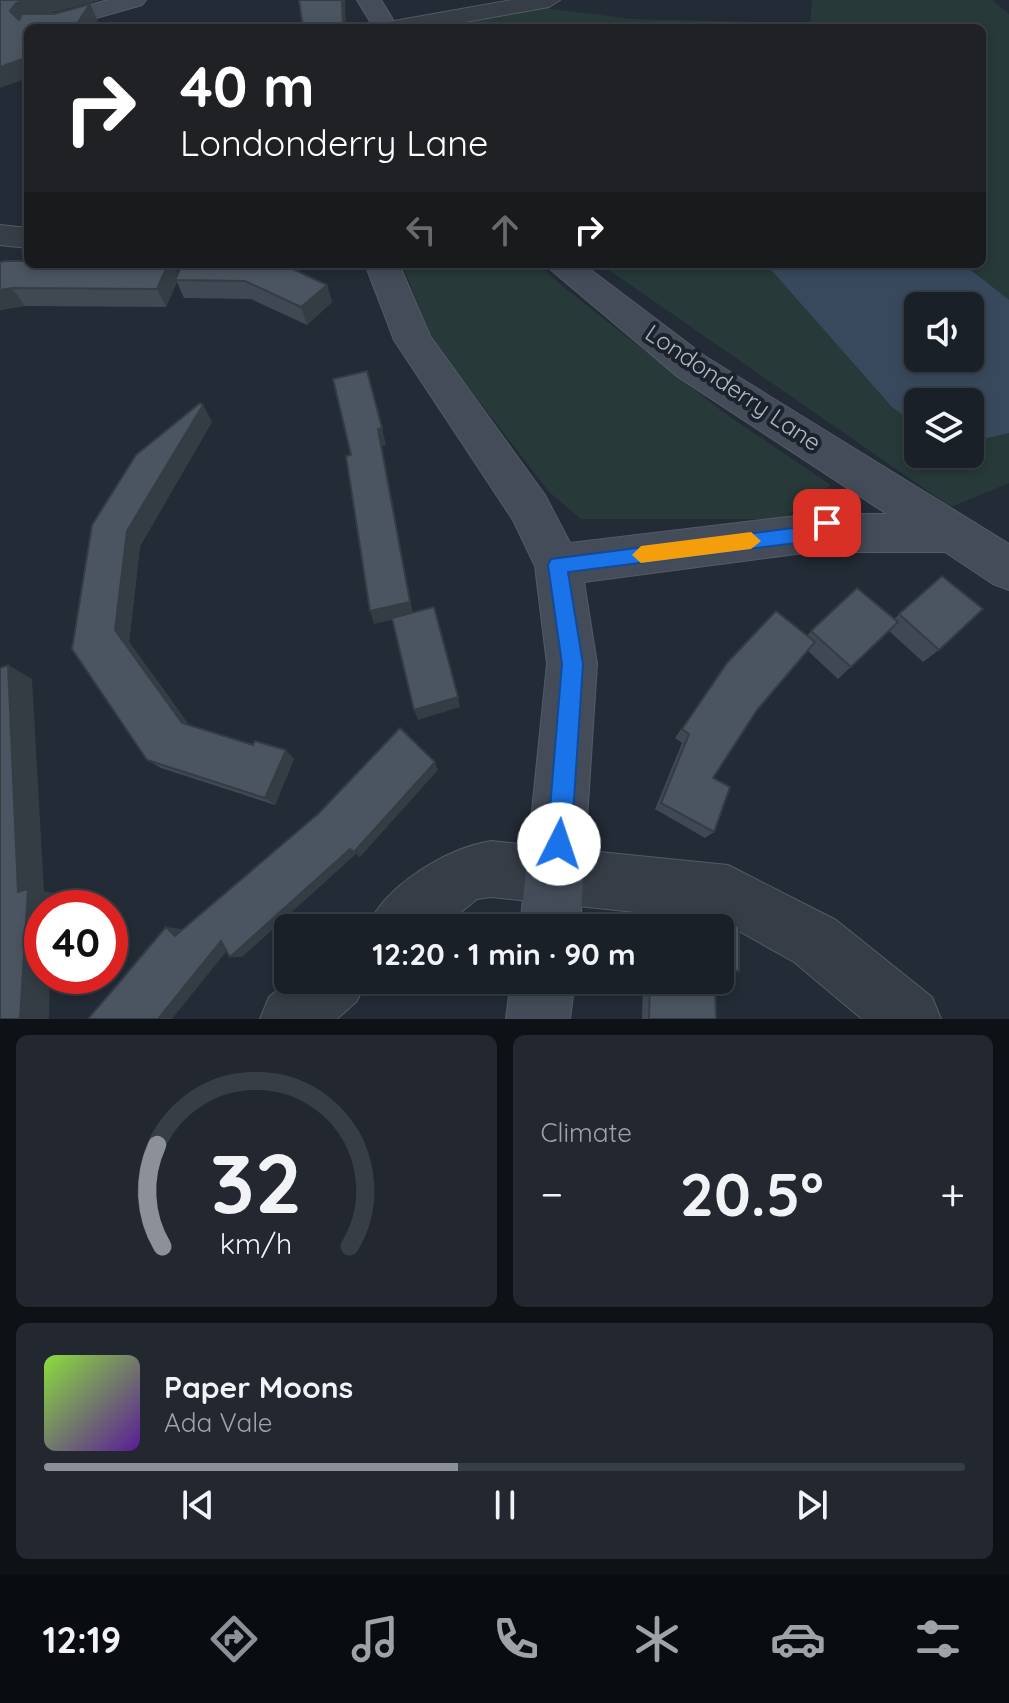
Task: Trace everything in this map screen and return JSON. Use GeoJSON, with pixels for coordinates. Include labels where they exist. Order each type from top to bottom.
{"type":"FeatureCollection","features":[{"type":"Feature","properties":{"kind":"street"},"geometry":{"type":"LineString","coordinates":[[49,24],[134,0]]}},
{"type":"Feature","properties":{"kind":"street"},"geometry":{"type":"LineString","coordinates":[[369,0],[384,24]]}},
{"type":"Feature","properties":{"kind":"street"},"geometry":{"type":"LineString","coordinates":[[416,24],[549,0]]}},
{"type":"Feature","properties":{"kind":"street"},"geometry":{"type":"LineString","coordinates":[[0,235],[24,238]]}},
{"type":"Feature","properties":{"kind":"street"},"geometry":{"type":"LineString","coordinates":[[384,268],[413,340],[529,508],[558,565],[572,664],[553,901]]}},
{"type":"Feature","properties":{"kind":"street","name":"Londonderry Lane"},"geometry":{"type":"LineString","coordinates":[[566,268],[692,367],[1009,569]]}},
{"type":"Feature","properties":{"kind":"street"},"geometry":{"type":"LineString","coordinates":[[812,533],[842,513],[870,479]]}},
{"type":"Feature","properties":{"kind":"street"},"geometry":{"type":"LineString","coordinates":[[558,565],[812,533],[952,533]]}},
{"type":"Feature","properties":{"kind":"street"},"geometry":{"type":"LineString","coordinates":[[414,914],[465,873],[491,869],[553,901],[728,893],[815,941],[910,1019]]}},
{"type":"Feature","properties":{"kind":"street"},"geometry":{"type":"LineString","coordinates":[[291,1019],[320,994]]}},
{"type":"Feature","properties":{"kind":"street"},"geometry":{"type":"LineString","coordinates":[[538,1019],[541,994]]}},
{"type":"Feature","properties":{"kind":"shaded area"},"geometry":{"type":"Polygon","coordinates":[[[812,0],[992,0],[1009,14],[1009,483],[951,507],[606,268],[986,268],[986,24],[810,24],[812,0]]]}},
{"type":"Feature","properties":{"kind":"shaded area"},"geometry":{"type":"Polygon","coordinates":[[[544,8],[633,19],[773,24],[450,24],[544,8]]]}},
{"type":"Feature","properties":{"kind":"shaded area"},"geometry":{"type":"Polygon","coordinates":[[[404,268],[543,268],[727,415],[831,485],[782,519],[581,519],[549,492],[432,340],[404,268]]]}},
{"type":"Feature","properties":{"kind":"water"},"geometry":{"type":"Polygon","coordinates":[[[770,268],[968,268],[1009,300],[1009,433],[984,439],[984,388],[904,388],[904,416],[892,407],[770,268]]]}},
{"type":"Feature","properties":{"kind":"building"},"geometry":{"type":"Polygon","coordinates":[[[0,0],[27,0],[16,3],[10,11],[19,20],[22,14],[54,14],[90,4],[77,24],[24,24],[24,58],[0,67],[0,0]]]}},
{"type":"Feature","properties":{"kind":"building"},"geometry":{"type":"Polygon","coordinates":[[[299,0],[342,0],[343,24],[302,24],[299,0]]]}},
{"type":"Feature","properties":{"kind":"building"},"geometry":{"type":"Polygon","coordinates":[[[24,261],[24,268],[166,268],[157,289],[0,290],[0,262],[24,261]]]}},
{"type":"Feature","properties":{"kind":"building"},"geometry":{"type":"Polygon","coordinates":[[[180,268],[291,268],[327,285],[301,307],[245,281],[175,280],[180,268]]]}},
{"type":"Feature","properties":{"kind":"building"},"geometry":{"type":"Polygon","coordinates":[[[367,371],[382,428],[378,429],[410,602],[370,611],[346,456],[351,455],[333,379],[367,371]]]}},
{"type":"Feature","properties":{"kind":"building"},"geometry":{"type":"Polygon","coordinates":[[[200,403],[203,405],[127,531],[115,630],[182,723],[253,745],[255,741],[286,750],[265,798],[147,760],[72,649],[92,525],[136,455],[200,403]]]}},
{"type":"Feature","properties":{"kind":"building"},"geometry":{"type":"Polygon","coordinates":[[[942,576],[983,609],[939,650],[899,614],[942,576]]]}},
{"type":"Feature","properties":{"kind":"building"},"geometry":{"type":"Polygon","coordinates":[[[857,588],[898,622],[851,667],[811,631],[857,588]]]}},
{"type":"Feature","properties":{"kind":"building"},"geometry":{"type":"Polygon","coordinates":[[[434,607],[458,697],[414,710],[392,618],[434,607]]]}},
{"type":"Feature","properties":{"kind":"building"},"geometry":{"type":"Polygon","coordinates":[[[776,611],[815,642],[757,710],[713,778],[730,787],[714,832],[661,803],[689,734],[682,729],[727,663],[776,611]]]}},
{"type":"Feature","properties":{"kind":"building"},"geometry":{"type":"Polygon","coordinates":[[[8,665],[18,892],[24,890],[20,1019],[0,1019],[0,668],[8,665]]]}},
{"type":"Feature","properties":{"kind":"building"},"geometry":{"type":"Polygon","coordinates":[[[400,728],[435,762],[354,852],[350,849],[278,914],[274,914],[274,917],[230,957],[221,941],[158,1019],[88,1019],[109,994],[128,994],[128,972],[166,927],[175,936],[319,813],[400,728]]]}},
{"type":"Feature","properties":{"kind":"building"},"geometry":{"type":"Polygon","coordinates":[[[734,924],[739,927],[739,971],[734,970],[734,924]]]}},
{"type":"Feature","properties":{"kind":"building"},"geometry":{"type":"Polygon","coordinates":[[[650,994],[715,994],[716,1019],[649,1019],[650,994]]]}},
{"type":"Feature","properties":{"kind":"slow traffic"},"geometry":{"type":"LineString","coordinates":[[641,555],[751,541]]}},
{"type":"Feature","properties":{"kind":"route"},"geometry":{"type":"LineString","coordinates":[[559,844],[572,664],[558,565],[812,533],[827,523]]}}]}
